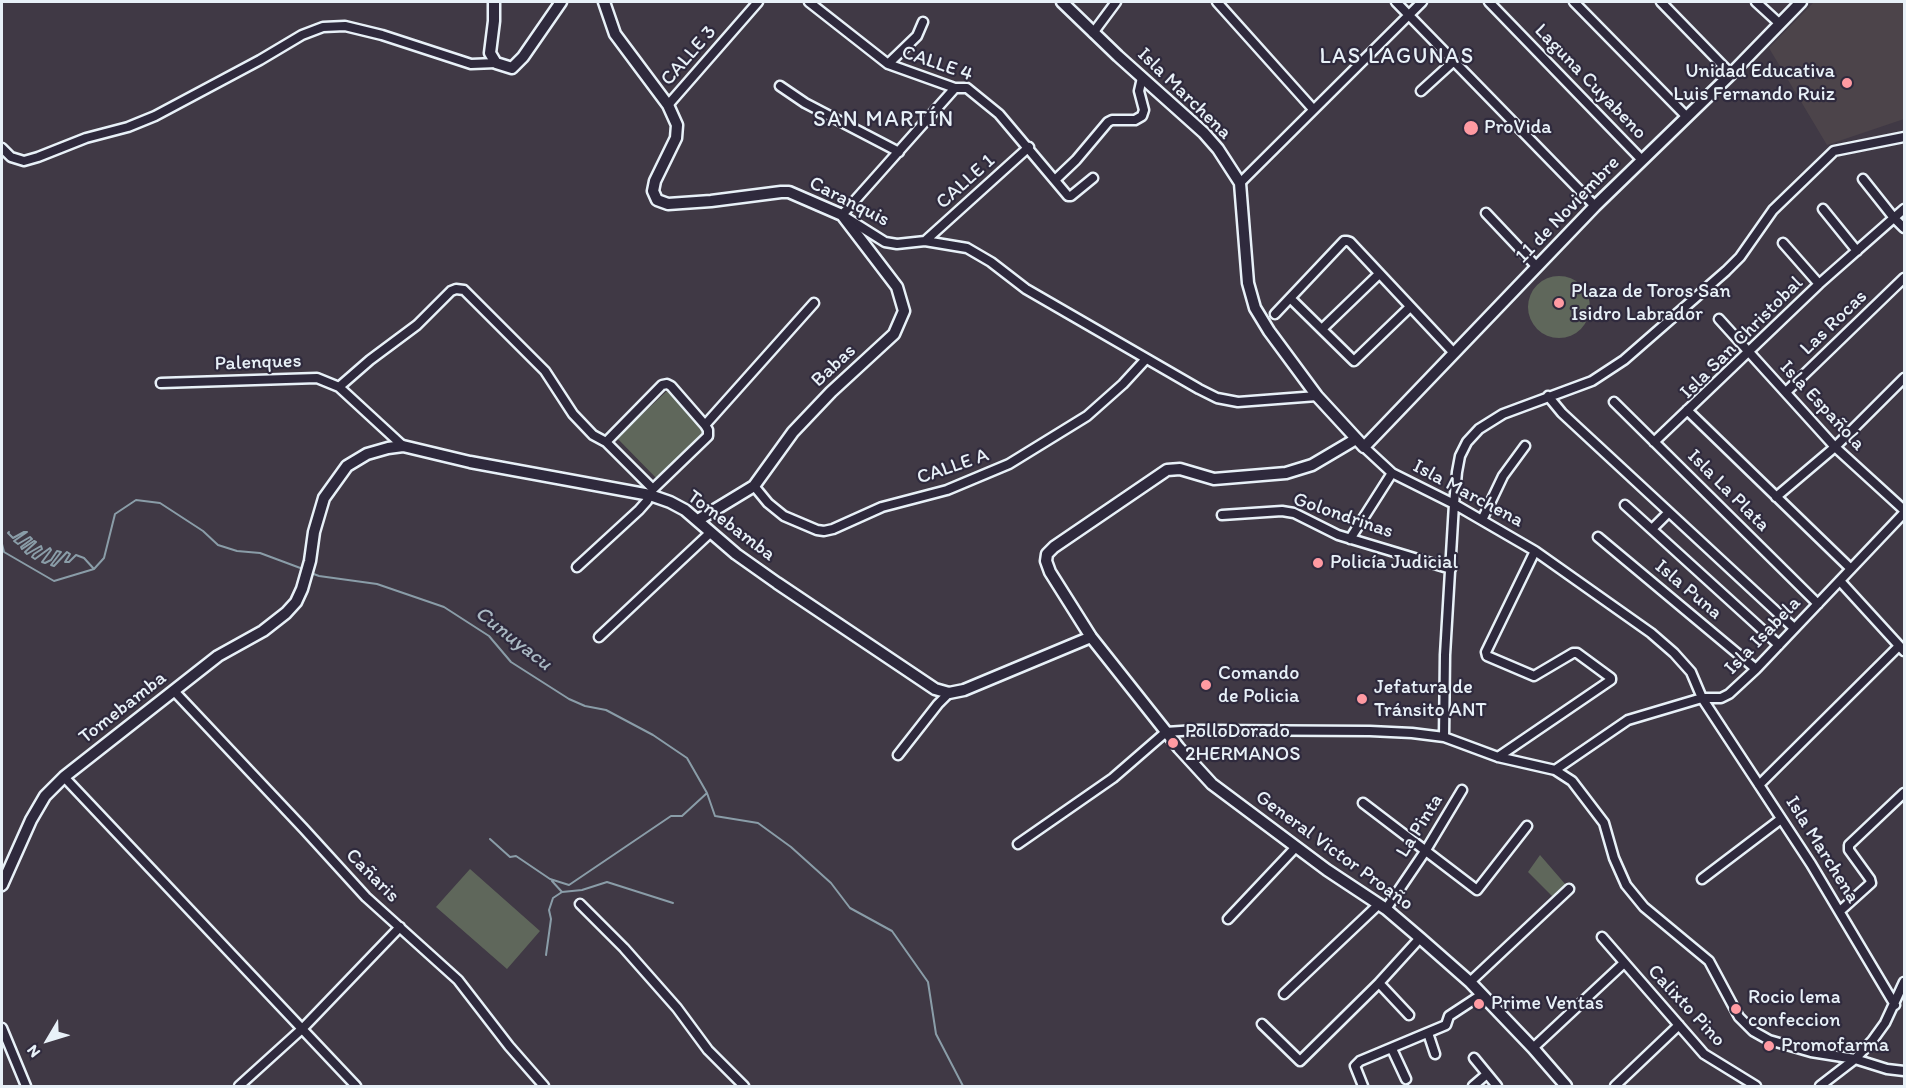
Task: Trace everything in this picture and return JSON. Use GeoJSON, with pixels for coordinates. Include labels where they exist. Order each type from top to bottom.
{"type":"FeatureCollection","features":[{"type":"Feature","properties":{"kind":"street"},"geometry":{"type":"LineString","coordinates":[[494,2],[490,53],[496,63]]}},
{"type":"Feature","properties":{"kind":"street"},"geometry":{"type":"LineString","coordinates":[[2,148],[10,157],[24,160],[38,157],[86,138],[128,127],[155,116],[302,35],[322,27],[345,26],[382,35],[471,64],[496,63],[512,68],[523,57],[561,2]]}},
{"type":"Feature","properties":{"kind":"street","name":"Caranquis"},"geometry":{"type":"LineString","coordinates":[[604,2],[611,26],[619,41],[668,105],[677,125],[678,132],[671,150],[655,181],[653,191],[657,200],[668,204],[789,192],[842,215],[885,242],[897,244],[925,241],[966,248],[979,254],[1026,289],[1217,398],[1238,402],[1317,396]]}},
{"type":"Feature","properties":{"kind":"street","name":"CALLE 3"},"geometry":{"type":"LineString","coordinates":[[668,105],[758,2]]}},
{"type":"Feature","properties":{"kind":"street","name":"CALLE 4"},"geometry":{"type":"LineString","coordinates":[[809,2],[888,64],[955,88],[967,88],[999,114],[1029,147],[1066,195],[1071,196],[1093,178]]}},
{"type":"Feature","properties":{"kind":"street","name":"Isla Marchena"},"geometry":{"type":"LineString","coordinates":[[1062,2],[1204,133],[1218,149],[1240,183],[1248,283],[1255,308],[1269,331],[1317,396],[1360,443],[1392,473],[1454,504],[1535,551],[1666,646],[1690,672],[1702,698],[1840,911],[1895,1005]]}},
{"type":"Feature","properties":{"kind":"street"},"geometry":{"type":"LineString","coordinates":[[1094,33],[1116,2]]}},
{"type":"Feature","properties":{"kind":"street"},"geometry":{"type":"LineString","coordinates":[[1217,2],[1313,110]]}},
{"type":"Feature","properties":{"kind":"street"},"geometry":{"type":"LineString","coordinates":[[1396,2],[1595,206]]}},
{"type":"Feature","properties":{"kind":"street"},"geometry":{"type":"LineString","coordinates":[[1240,183],[1422,2]]}},
{"type":"Feature","properties":{"kind":"street","name":"Laguna Cuyabeno"},"geometry":{"type":"LineString","coordinates":[[1489,2],[1642,160]]}},
{"type":"Feature","properties":{"kind":"street"},"geometry":{"type":"LineString","coordinates":[[1574,2],[1687,117]]}},
{"type":"Feature","properties":{"kind":"street"},"geometry":{"type":"LineString","coordinates":[[1661,2],[1731,74]]}},
{"type":"Feature","properties":{"kind":"street"},"geometry":{"type":"LineString","coordinates":[[1756,2],[1779,24]]}},
{"type":"Feature","properties":{"kind":"street","name":"11 de Noviembre"},"geometry":{"type":"LineString","coordinates":[[1167,470],[1180,469],[1214,479],[1286,473],[1312,465],[1360,443],[1454,352],[1595,206],[1731,74],[1801,2]]}},
{"type":"Feature","properties":{"kind":"street"},"geometry":{"type":"LineString","coordinates":[[888,64],[917,36],[923,22]]}},
{"type":"Feature","properties":{"kind":"street"},"geometry":{"type":"LineString","coordinates":[[1421,91],[1454,61]]}},
{"type":"Feature","properties":{"kind":"street"},"geometry":{"type":"LineString","coordinates":[[1055,180],[1076,160],[1108,122],[1135,120],[1142,116],[1144,110],[1139,88],[1142,78]]}},
{"type":"Feature","properties":{"kind":"street"},"geometry":{"type":"LineString","coordinates":[[780,86],[805,103],[899,152]]}},
{"type":"Feature","properties":{"kind":"street"},"geometry":{"type":"LineString","coordinates":[[842,215],[955,88]]}},
{"type":"Feature","properties":{"kind":"street"},"geometry":{"type":"LineString","coordinates":[[1444,737],[1445,655],[1454,504],[1460,456],[1467,442],[1479,429],[1503,414],[1592,381],[1624,360],[1726,271],[1740,256],[1773,210],[1834,151],[1905,137]]}},
{"type":"Feature","properties":{"kind":"street","name":"CALLE 1"},"geometry":{"type":"LineString","coordinates":[[925,241],[1029,147]]}},
{"type":"Feature","properties":{"kind":"street"},"geometry":{"type":"LineString","coordinates":[[1863,179],[1894,218],[1905,228]]}},
{"type":"Feature","properties":{"kind":"street"},"geometry":{"type":"LineString","coordinates":[[1823,209],[1857,251]]}},
{"type":"Feature","properties":{"kind":"street","name":"Isla San Christobal"},"geometry":{"type":"LineString","coordinates":[[1851,569],[1687,410],[1819,284],[1905,209]]}},
{"type":"Feature","properties":{"kind":"street"},"geometry":{"type":"LineString","coordinates":[[1486,213],[1537,267]]}},
{"type":"Feature","properties":{"kind":"street","name":"Babas"},"geometry":{"type":"LineString","coordinates":[[698,520],[754,486],[793,432],[831,392],[894,334],[900,325],[904,311],[897,286],[842,215]]}},
{"type":"Feature","properties":{"kind":"street"},"geometry":{"type":"LineString","coordinates":[[1275,314],[1344,241],[1350,242],[1454,352]]}},
{"type":"Feature","properties":{"kind":"street"},"geometry":{"type":"LineString","coordinates":[[1783,243],[1819,284]]}},
{"type":"Feature","properties":{"kind":"street"},"geometry":{"type":"LineString","coordinates":[[1322,329],[1379,274]]}},
{"type":"Feature","properties":{"kind":"street","name":"Las Rocas"},"geometry":{"type":"LineString","coordinates":[[1786,392],[1905,278]]}},
{"type":"Feature","properties":{"kind":"street"},"geometry":{"type":"LineString","coordinates":[[339,387],[370,360],[417,325],[451,291],[464,290],[545,371],[573,414],[593,435],[606,442],[651,492]]}},
{"type":"Feature","properties":{"kind":"street"},"geometry":{"type":"LineString","coordinates":[[1290,298],[1351,359],[1356,360],[1410,307]]}},
{"type":"Feature","properties":{"kind":"street"},"geometry":{"type":"LineString","coordinates":[[705,425],[814,303]]}},
{"type":"Feature","properties":{"kind":"street","name":"Isla Española"},"geometry":{"type":"LineString","coordinates":[[1719,319],[1835,447],[1905,511]]}},
{"type":"Feature","properties":{"kind":"street","name":"CALLE A"},"geometry":{"type":"LineString","coordinates":[[754,486],[768,503],[784,516],[817,530],[833,529],[882,507],[947,490],[1009,464],[1087,416],[1116,391],[1146,359]]}},
{"type":"Feature","properties":{"kind":"street","name":"Palenques"},"geometry":{"type":"LineString","coordinates":[[161,383],[317,378],[339,387],[403,446]]}},
{"type":"Feature","properties":{"kind":"street"},"geometry":{"type":"LineString","coordinates":[[1776,497],[1835,447],[1905,378]]}},
{"type":"Feature","properties":{"kind":"street"},"geometry":{"type":"LineString","coordinates":[[577,567],[639,510],[651,492],[706,439],[709,433],[705,425],[667,384],[662,385],[606,442]]}},
{"type":"Feature","properties":{"kind":"street"},"geometry":{"type":"LineString","coordinates":[[1548,396],[1562,413],[1794,628]]}},
{"type":"Feature","properties":{"kind":"street","name":"Isla La Plata"},"geometry":{"type":"LineString","coordinates":[[1614,402],[1818,604]]}},
{"type":"Feature","properties":{"kind":"street"},"geometry":{"type":"LineString","coordinates":[[1654,442],[1687,410]]}},
{"type":"Feature","properties":{"kind":"street","name":"Tomebamba"},"geometry":{"type":"LineString","coordinates":[[2,885],[31,820],[45,796],[64,777],[218,656],[263,631],[286,614],[296,602],[302,589],[310,561],[314,532],[324,498],[333,483],[347,466],[367,454],[403,446],[470,462],[651,492],[698,520],[736,554],[777,583],[935,689],[949,693]]}},
{"type":"Feature","properties":{"kind":"street"},"geometry":{"type":"LineString","coordinates":[[1482,520],[1503,476],[1525,446]]}},
{"type":"Feature","properties":{"kind":"street","name":"General Victor Proaño"},"geometry":{"type":"LineString","coordinates":[[1167,470],[1047,554],[1046,561],[1050,572],[1091,637],[1166,732],[1212,784],[1296,847],[1382,907],[1420,938],[1470,982],[1566,1086]]}},
{"type":"Feature","properties":{"kind":"street"},"geometry":{"type":"LineString","coordinates":[[1350,538],[1392,473]]}},
{"type":"Feature","properties":{"kind":"street"},"geometry":{"type":"LineString","coordinates":[[1625,505],[1779,645]]}},
{"type":"Feature","properties":{"kind":"street","name":"Isla Isabela"},"geometry":{"type":"LineString","coordinates":[[1556,770],[1628,720],[1702,698],[1721,699],[1729,694],[1756,669],[1905,511]]}},
{"type":"Feature","properties":{"kind":"street"},"geometry":{"type":"LineString","coordinates":[[1652,529],[1669,512]]}},
{"type":"Feature","properties":{"kind":"street","name":"Golondrinas"},"geometry":{"type":"LineString","coordinates":[[1222,515],[1294,513],[1338,535],[1451,569]]}},
{"type":"Feature","properties":{"kind":"street"},"geometry":{"type":"LineString","coordinates":[[599,637],[711,532]]}},
{"type":"Feature","properties":{"kind":"street","name":"Isla Puna"},"geometry":{"type":"LineString","coordinates":[[1598,537],[1756,669]]}},
{"type":"Feature","properties":{"kind":"street"},"geometry":{"type":"LineString","coordinates":[[1498,757],[1611,680],[1575,653],[1534,676],[1487,656],[1486,652],[1535,551]]}},
{"type":"Feature","properties":{"kind":"street"},"geometry":{"type":"LineString","coordinates":[[1759,785],[1902,649],[1840,581]]}},
{"type":"Feature","properties":{"kind":"street"},"geometry":{"type":"LineString","coordinates":[[898,755],[949,693],[964,690],[1091,637]]}},
{"type":"Feature","properties":{"kind":"street","name":"Cañaris"},"geometry":{"type":"LineString","coordinates":[[174,691],[366,897],[458,980],[509,1046],[544,1086]]}},
{"type":"Feature","properties":{"kind":"street"},"geometry":{"type":"LineString","coordinates":[[1018,844],[1113,778],[1166,732],[1370,731],[1444,737],[1498,757],[1556,770],[1572,781],[1604,823],[1614,858],[1626,885],[1644,907],[1708,961],[1734,1009],[1753,1031],[1768,1040],[1811,1052],[1855,1059],[1887,1069],[1905,1071]]}},
{"type":"Feature","properties":{"kind":"street"},"geometry":{"type":"LineString","coordinates":[[64,777],[357,1086]]}},
{"type":"Feature","properties":{"kind":"street","name":"La Pinta"},"geometry":{"type":"LineString","coordinates":[[1284,994],[1382,907],[1426,850],[1462,790]]}},
{"type":"Feature","properties":{"kind":"street"},"geometry":{"type":"LineString","coordinates":[[1840,911],[1871,883],[1849,850],[1848,844],[1905,793]]}},
{"type":"Feature","properties":{"kind":"street"},"geometry":{"type":"LineString","coordinates":[[1363,803],[1477,890],[1527,826]]}},
{"type":"Feature","properties":{"kind":"street"},"geometry":{"type":"LineString","coordinates":[[1702,879],[1781,819]]}},
{"type":"Feature","properties":{"kind":"street"},"geometry":{"type":"LineString","coordinates":[[1228,919],[1296,847]]}},
{"type":"Feature","properties":{"kind":"street"},"geometry":{"type":"LineString","coordinates":[[1470,982],[1569,889]]}},
{"type":"Feature","properties":{"kind":"street"},"geometry":{"type":"LineString","coordinates":[[580,904],[624,948],[677,1008],[708,1050],[744,1086]]}},
{"type":"Feature","properties":{"kind":"street"},"geometry":{"type":"LineString","coordinates":[[239,1086],[303,1028],[400,927]]}},
{"type":"Feature","properties":{"kind":"street","name":"Calixto Pino"},"geometry":{"type":"LineString","coordinates":[[1602,936],[1704,1054],[1756,1086]]}},
{"type":"Feature","properties":{"kind":"street"},"geometry":{"type":"LineString","coordinates":[[1262,1024],[1300,1061],[1379,983],[1420,938]]}},
{"type":"Feature","properties":{"kind":"street"},"geometry":{"type":"LineString","coordinates":[[1533,1048],[1624,963]]}},
{"type":"Feature","properties":{"kind":"street"},"geometry":{"type":"LineString","coordinates":[[1820,1086],[1855,1059],[1872,1041],[1895,1005],[1905,982]]}},
{"type":"Feature","properties":{"kind":"street"},"geometry":{"type":"LineString","coordinates":[[1379,983],[1409,1015]]}},
{"type":"Feature","properties":{"kind":"street"},"geometry":{"type":"LineString","coordinates":[[1363,1086],[1355,1066],[1360,1061],[1446,1025],[1449,1016],[1481,995]]}},
{"type":"Feature","properties":{"kind":"street"},"geometry":{"type":"LineString","coordinates":[[1615,1086],[1679,1025]]}},
{"type":"Feature","properties":{"kind":"street"},"geometry":{"type":"LineString","coordinates":[[2,1028],[27,1086]]}},
{"type":"Feature","properties":{"kind":"street"},"geometry":{"type":"LineString","coordinates":[[1428,1034],[1435,1053]]}},
{"type":"Feature","properties":{"kind":"street"},"geometry":{"type":"LineString","coordinates":[[1392,1049],[1406,1079]]}},
{"type":"Feature","properties":{"kind":"street"},"geometry":{"type":"LineString","coordinates":[[1474,1058],[1497,1086]]}},
{"type":"Feature","properties":{"kind":"street"},"geometry":{"type":"LineString","coordinates":[[1473,1086],[1487,1074]]}},
{"type":"Feature","properties":{"kind":"shaded area","name":"Unidad Educativa Luis Fernando Ruiz"},"geometry":{"type":"Polygon","coordinates":[[[1814,2],[1904,2],[1904,119],[1827,145],[1769,48],[1814,2]]]}},
{"type":"Feature","properties":{"kind":"shaded area","name":"Plaza de Toros San Isidro Labrador"},"geometry":{"type":"Polygon","coordinates":[[[1553,276],[1565,276],[1581,285],[1588,295],[1590,307],[1588,319],[1581,329],[1565,338],[1553,338],[1542,333],[1533,324],[1528,313],[1528,301],[1533,290],[1542,281],[1553,276]]]}},
{"type":"Feature","properties":{"kind":"shaded area"},"geometry":{"type":"Polygon","coordinates":[[[668,390],[708,434],[661,483],[617,438],[668,390]]]}},
{"type":"Feature","properties":{"kind":"shaded area"},"geometry":{"type":"Polygon","coordinates":[[[1540,855],[1566,885],[1553,897],[1528,872],[1540,855]]]}},
{"type":"Feature","properties":{"kind":"shaded area"},"geometry":{"type":"Polygon","coordinates":[[[470,869],[540,931],[507,969],[436,907],[470,869]]]}},
{"type":"Feature","properties":{"kind":"waterway","name":"Cunuyacu"},"geometry":{"type":"LineString","coordinates":[[2,544],[4,552],[54,581],[94,569],[104,558],[115,514],[136,500],[160,503],[203,531],[218,545],[237,551],[260,553],[303,569]]}},
{"type":"Feature","properties":{"kind":"waterway"},"geometry":{"type":"LineString","coordinates":[[9,532],[13,538],[27,532],[14,541],[18,544],[30,537],[32,539],[21,547],[22,549],[36,542],[25,552],[27,554],[41,546],[42,549],[32,557],[35,559],[50,548],[51,550],[42,562],[51,560],[57,551],[61,552],[51,565],[54,566],[67,552],[70,554],[65,562],[69,562],[76,555],[84,558],[94,569]]}},
{"type":"Feature","properties":{"kind":"waterway","name":"Cunuyacu"},"geometry":{"type":"LineString","coordinates":[[311,573],[377,584],[444,607],[489,636],[511,662],[569,699],[585,706],[606,710],[653,735],[687,758],[707,793],[715,816],[758,823],[791,847],[831,883],[850,908],[892,931],[928,982],[936,1034],[963,1086]]}},
{"type":"Feature","properties":{"kind":"waterway"},"geometry":{"type":"LineString","coordinates":[[490,839],[510,857],[516,856],[550,879],[569,885],[671,816],[682,816],[707,793]]}},
{"type":"Feature","properties":{"kind":"waterway"},"geometry":{"type":"LineString","coordinates":[[546,955],[551,919],[549,910],[553,898],[562,892],[552,881]]}},
{"type":"Feature","properties":{"kind":"waterway"},"geometry":{"type":"LineString","coordinates":[[562,892],[582,890],[607,882],[673,903]]}},
{"type":"Feature","properties":{"kind":"place","name":"Unidad Educativa Luis Fernando Ruiz"},"geometry":{"type":"Point","coordinates":[1847,83]}},
{"type":"Feature","properties":{"kind":"place","name":"ProVida"},"geometry":{"type":"Point","coordinates":[1471,128]}},
{"type":"Feature","properties":{"kind":"place","name":"Plaza de Toros San Isidro Labrador"},"geometry":{"type":"Point","coordinates":[1559,303]}},
{"type":"Feature","properties":{"kind":"place","name":"Policía Judicial"},"geometry":{"type":"Point","coordinates":[1318,563]}},
{"type":"Feature","properties":{"kind":"place","name":"Comando de Policia"},"geometry":{"type":"Point","coordinates":[1206,685]}},
{"type":"Feature","properties":{"kind":"place","name":"Jefatura de Tránsito ANT"},"geometry":{"type":"Point","coordinates":[1362,699]}},
{"type":"Feature","properties":{"kind":"place","name":"PolloDorado 2HERMANOS"},"geometry":{"type":"Point","coordinates":[1173,743]}},
{"type":"Feature","properties":{"kind":"place","name":"Prime Ventas"},"geometry":{"type":"Point","coordinates":[1479,1004]}},
{"type":"Feature","properties":{"kind":"place","name":"Rocio lema confeccion"},"geometry":{"type":"Point","coordinates":[1736,1009]}},
{"type":"Feature","properties":{"kind":"place","name":"Promofarma"},"geometry":{"type":"Point","coordinates":[1769,1046]}},
{"type":"Feature","properties":{"kind":"district","name":"LAS LAGUNAS"},"geometry":{"type":"Point","coordinates":[1397,57]}},
{"type":"Feature","properties":{"kind":"district","name":"SAN MARTÍN"},"geometry":{"type":"Point","coordinates":[884,120]}}]}
